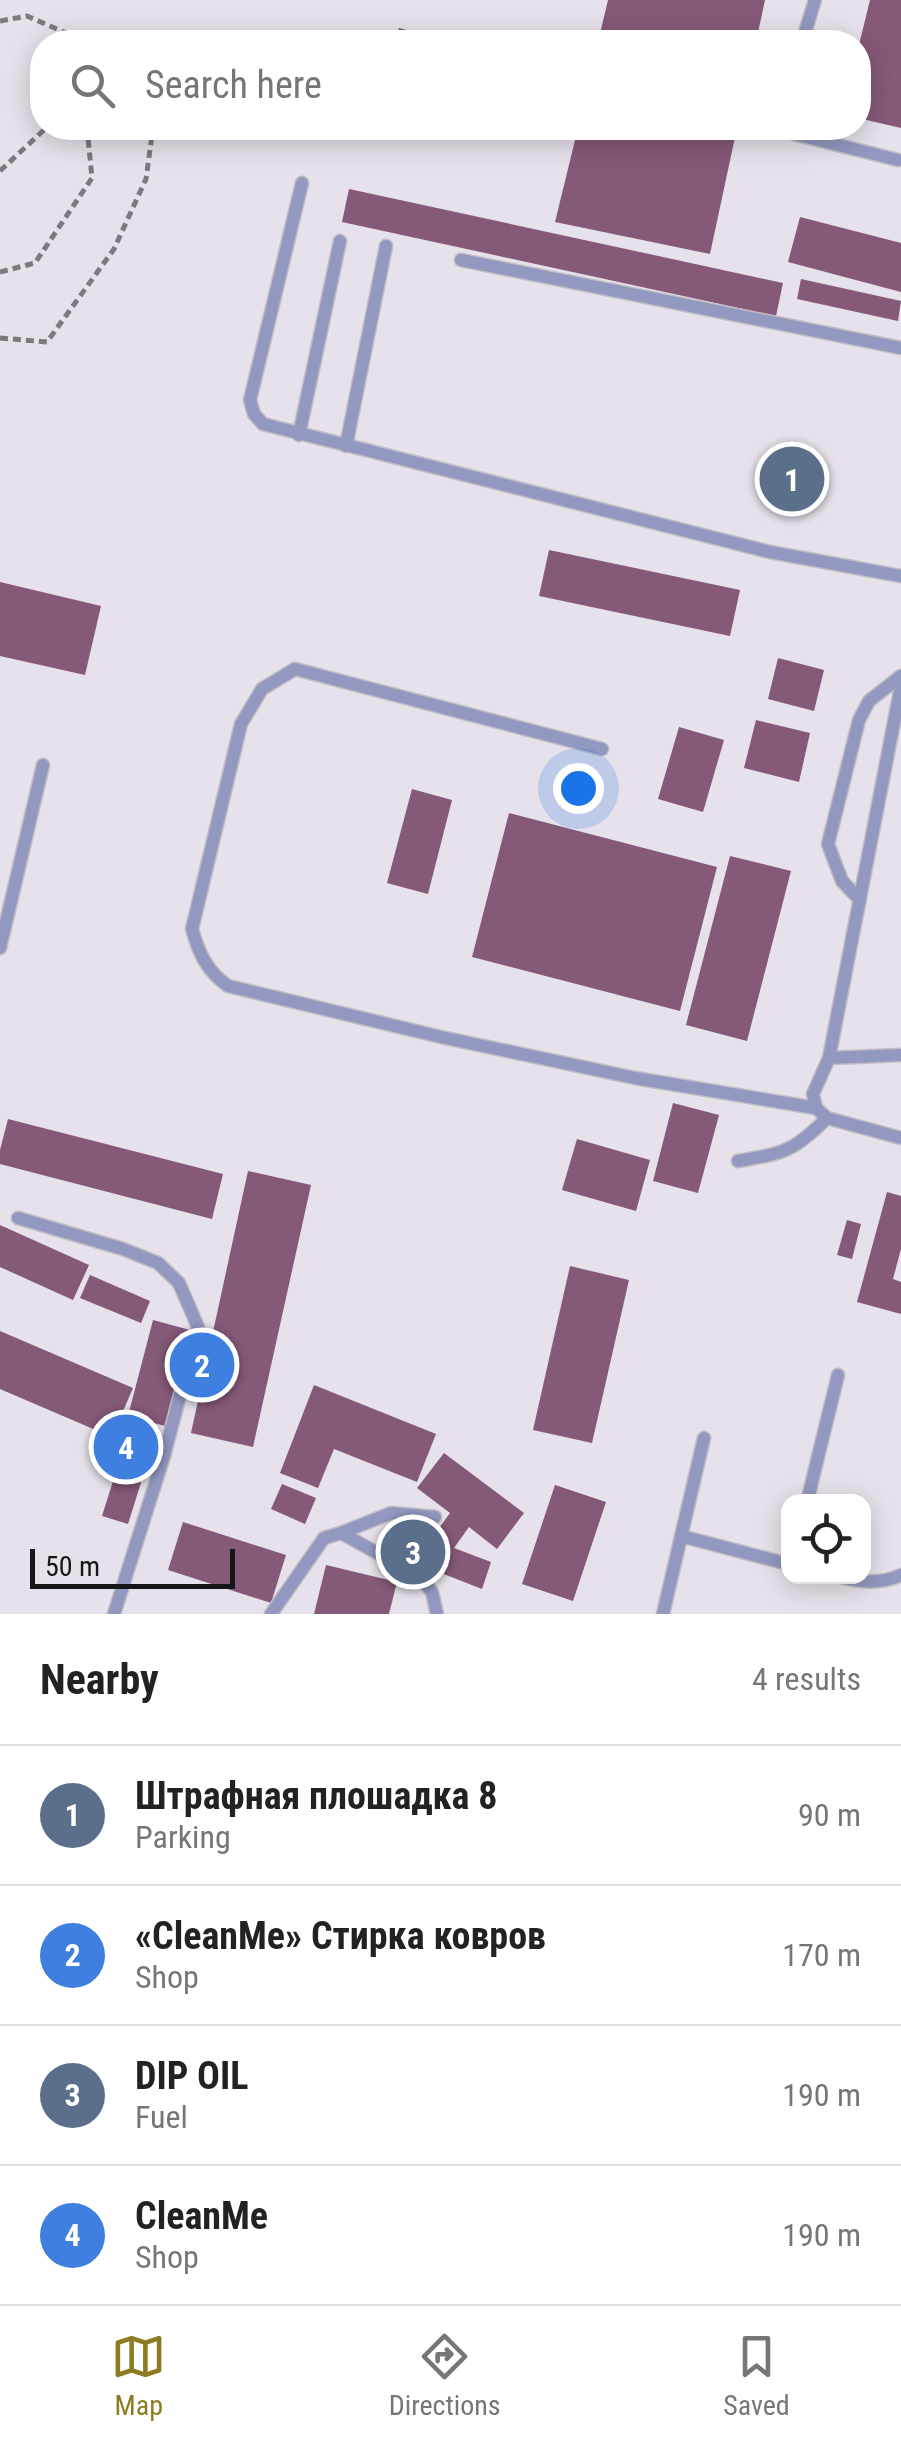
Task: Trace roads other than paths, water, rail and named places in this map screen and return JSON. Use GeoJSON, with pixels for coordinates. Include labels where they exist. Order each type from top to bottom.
{"type":"FeatureCollection","features":[{"type":"Feature","properties":{"kind":"lane"},"geometry":{"type":"LineString","coordinates":[[806,30],[815,0]]}},
{"type":"Feature","properties":{"kind":"lane"},"geometry":{"type":"LineString","coordinates":[[818,140],[898,160]]}},
{"type":"Feature","properties":{"kind":"lane"},"geometry":{"type":"LineString","coordinates":[[302,184],[250,400],[262,424],[770,552],[901,576]]}},
{"type":"Feature","properties":{"kind":"lane"},"geometry":{"type":"LineString","coordinates":[[299,434],[340,241]]}},
{"type":"Feature","properties":{"kind":"lane"},"geometry":{"type":"LineString","coordinates":[[346,446],[386,246]]}},
{"type":"Feature","properties":{"kind":"lane"},"geometry":{"type":"LineString","coordinates":[[461,260],[901,348]]}},
{"type":"Feature","properties":{"kind":"lane"},"geometry":{"type":"LineString","coordinates":[[602,749],[295,669],[262,689],[241,724],[192,929],[199,954],[228,986],[441,1037],[822,1113],[901,1138]]}},
{"type":"Feature","properties":{"kind":"lane"},"geometry":{"type":"LineString","coordinates":[[860,900],[842,881],[828,844],[859,720],[869,700],[901,676]]}},
{"type":"Feature","properties":{"kind":"lane"},"geometry":{"type":"LineString","coordinates":[[822,1113],[812,1094],[829,1058],[901,686]]}},
{"type":"Feature","properties":{"kind":"lane"},"geometry":{"type":"LineString","coordinates":[[0,948],[44,765]]}},
{"type":"Feature","properties":{"kind":"lane"},"geometry":{"type":"LineString","coordinates":[[829,1058],[901,1055]]}},
{"type":"Feature","properties":{"kind":"lane"},"geometry":{"type":"LineString","coordinates":[[738,1161],[784,1153],[803,1142],[822,1113]]}},
{"type":"Feature","properties":{"kind":"lane"},"geometry":{"type":"LineString","coordinates":[[18,1218],[122,1248],[158,1263],[179,1283],[198,1327],[164,1456],[114,1614]]}},
{"type":"Feature","properties":{"kind":"lane"},"geometry":{"type":"LineString","coordinates":[[809,1494],[838,1375]]}},
{"type":"Feature","properties":{"kind":"lane"},"geometry":{"type":"LineString","coordinates":[[663,1614],[704,1438]]}},
{"type":"Feature","properties":{"kind":"lane"},"geometry":{"type":"LineString","coordinates":[[271,1614],[324,1538],[391,1513],[436,1517]]}},
{"type":"Feature","properties":{"kind":"lane"},"geometry":{"type":"LineString","coordinates":[[341,1533],[419,1576],[432,1592],[438,1614]]}},
{"type":"Feature","properties":{"kind":"lane"},"geometry":{"type":"LineString","coordinates":[[681,1536],[781,1562]]}},
{"type":"Feature","properties":{"kind":"lane"},"geometry":{"type":"LineString","coordinates":[[871,1582],[889,1581],[901,1575]]}},
{"type":"Feature","properties":{"kind":"place","name":"Штрафная плошадка 8"},"geometry":{"type":"Point","coordinates":[792,479]}},
{"type":"Feature","properties":{"kind":"place","name":"«CleanMe» Стирка ковров"},"geometry":{"type":"Point","coordinates":[202,1365]}},
{"type":"Feature","properties":{"kind":"place","name":"CleanMe"},"geometry":{"type":"Point","coordinates":[126,1447]}},
{"type":"Feature","properties":{"kind":"place","name":"DIP OIL"},"geometry":{"type":"Point","coordinates":[413,1552]}}]}
